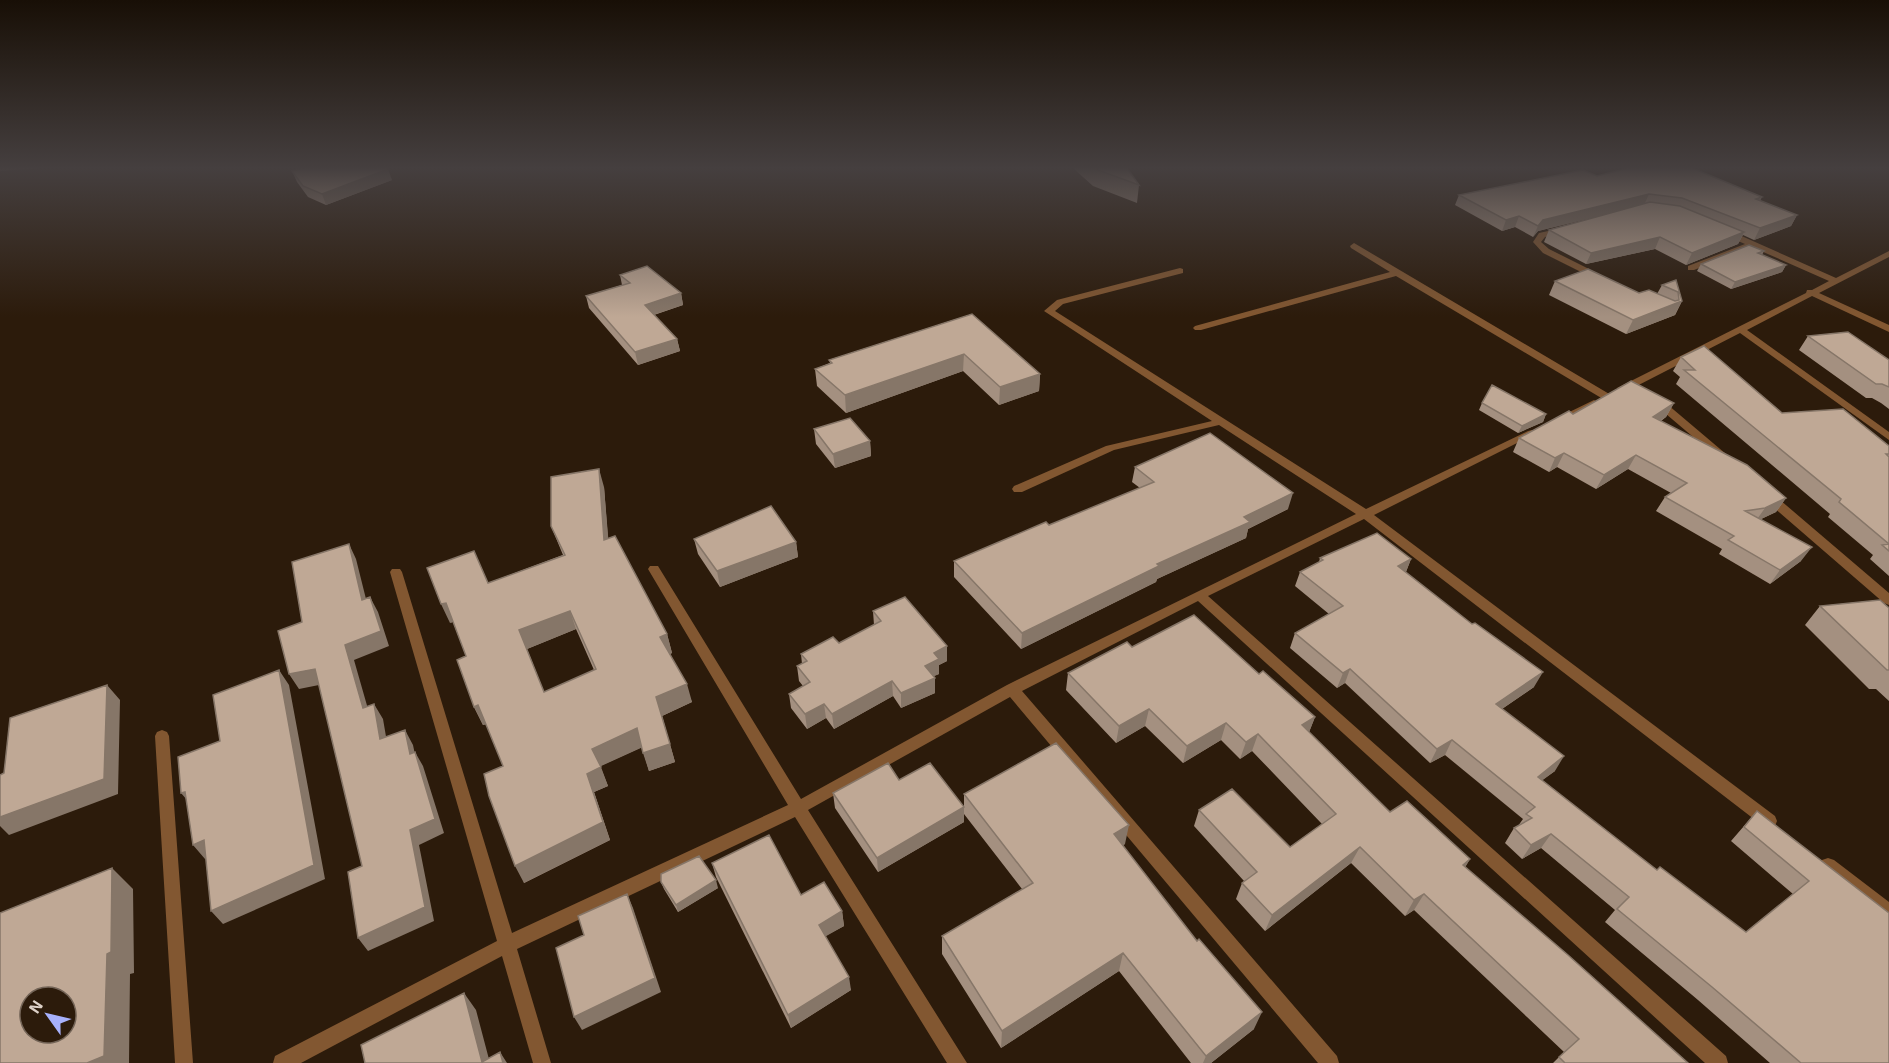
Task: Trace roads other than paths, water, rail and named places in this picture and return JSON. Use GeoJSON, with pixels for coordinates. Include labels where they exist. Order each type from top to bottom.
{"type":"FeatureCollection","features":[{"type":"Feature","properties":{"kind":"street"},"geometry":{"type":"LineString","coordinates":[[1576,226],[1542,235],[1537,242],[1546,251],[1606,280]]}},
{"type":"Feature","properties":{"kind":"street"},"geometry":{"type":"LineString","coordinates":[[1719,230],[1834,280]]}},
{"type":"Feature","properties":{"kind":"street"},"geometry":{"type":"LineString","coordinates":[[1691,268],[1751,244]]}},
{"type":"Feature","properties":{"kind":"street"},"geometry":{"type":"LineString","coordinates":[[1354,246],[1607,397]]}},
{"type":"Feature","properties":{"kind":"street"},"geometry":{"type":"LineString","coordinates":[[282,1063],[506,945],[798,808],[1012,689],[1199,595],[1636,383],[1810,292],[1889,254]]}},
{"type":"Feature","properties":{"kind":"street"},"geometry":{"type":"LineString","coordinates":[[1180,271],[1060,302],[1049,311],[1365,514],[1784,832]]}},
{"type":"Feature","properties":{"kind":"street"},"geometry":{"type":"LineString","coordinates":[[1198,327],[1397,273]]}},
{"type":"Feature","properties":{"kind":"street"},"geometry":{"type":"LineString","coordinates":[[1810,292],[1889,329]]}},
{"type":"Feature","properties":{"kind":"street"},"geometry":{"type":"LineString","coordinates":[[1740,329],[1889,437]]}},
{"type":"Feature","properties":{"kind":"street"},"geometry":{"type":"LineString","coordinates":[[1636,383],[1735,468]]}},
{"type":"Feature","properties":{"kind":"street"},"geometry":{"type":"LineString","coordinates":[[1018,489],[1110,448],[1220,422]]}},
{"type":"Feature","properties":{"kind":"street"},"geometry":{"type":"LineString","coordinates":[[1762,491],[1889,600]]}},
{"type":"Feature","properties":{"kind":"street"},"geometry":{"type":"LineString","coordinates":[[654,569],[798,808],[958,1063]]}},
{"type":"Feature","properties":{"kind":"street"},"geometry":{"type":"LineString","coordinates":[[396,572],[542,1063]]}},
{"type":"Feature","properties":{"kind":"street"},"geometry":{"type":"LineString","coordinates":[[1199,595],[1719,1063]]}},
{"type":"Feature","properties":{"kind":"street"},"geometry":{"type":"LineString","coordinates":[[1012,689],[1330,1063]]}},
{"type":"Feature","properties":{"kind":"street"},"geometry":{"type":"LineString","coordinates":[[162,736],[184,1063]]}},
{"type":"Feature","properties":{"kind":"street"},"geometry":{"type":"LineString","coordinates":[[1813,854],[1889,912]]}}]}
